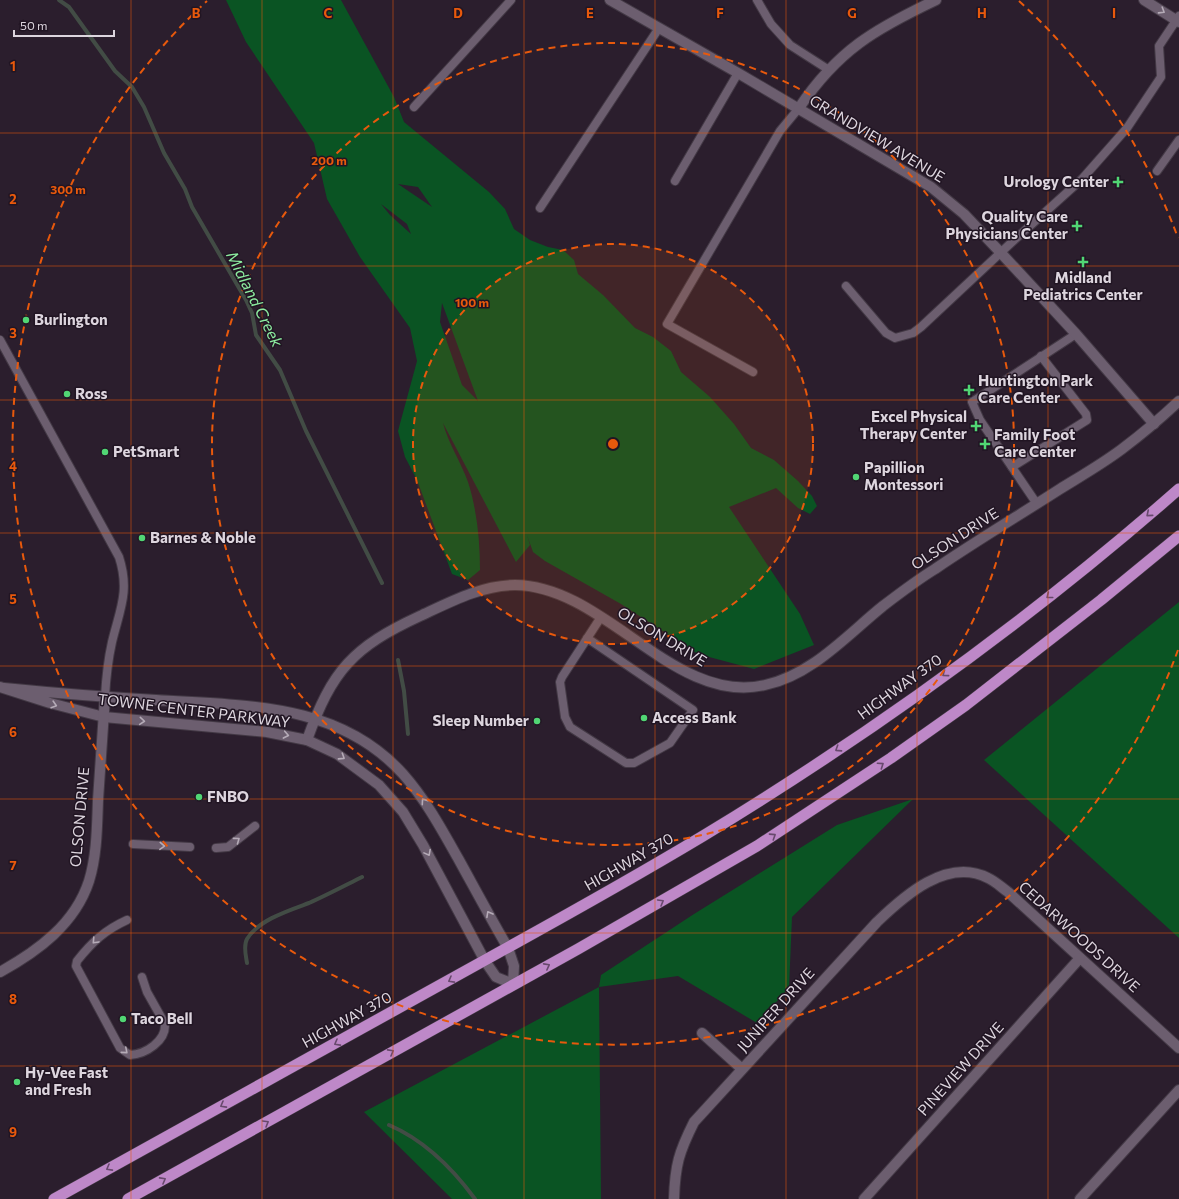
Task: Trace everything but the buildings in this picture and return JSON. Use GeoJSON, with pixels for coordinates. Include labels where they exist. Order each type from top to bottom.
{"type":"FeatureCollection","features":[{"type":"Feature","properties":{"kind":"highway","name":"HIGHWAY 370"},"geometry":{"type":"LineString","coordinates":[[54,1199],[485,961],[704,836],[842,747],[949,670],[1041,602],[1179,489]]}},
{"type":"Feature","properties":{"kind":"highway"},"geometry":{"type":"LineString","coordinates":[[128,1199],[578,949],[757,846],[835,796],[953,714],[1036,652],[1179,536]]}},
{"type":"Feature","properties":{"kind":"street","name":"GRANDVIEW AVENUE"},"geometry":{"type":"LineString","coordinates":[[610,0],[799,108],[931,187],[964,214],[1076,334],[1154,424]]}},
{"type":"Feature","properties":{"kind":"street"},"geometry":{"type":"LineString","coordinates":[[799,108],[829,70],[850,49],[874,32],[936,0]]}},
{"type":"Feature","properties":{"kind":"street"},"geometry":{"type":"LineString","coordinates":[[1144,0],[1178,20]]}},
{"type":"Feature","properties":{"kind":"street","name":"OLSON DRIVE"},"geometry":{"type":"LineString","coordinates":[[308,740],[322,702],[336,678],[360,650],[393,629],[458,598],[499,587],[513,585],[530,586],[567,597],[694,676],[725,685],[764,685],[793,675],[811,664],[883,606],[934,569],[1120,450],[1154,424],[1179,401]]}},
{"type":"Feature","properties":{"kind":"street","name":"TOWNE CENTER PARKWAY"},"geometry":{"type":"LineString","coordinates":[[2,687],[105,697],[259,707],[315,718],[353,734],[385,756],[402,774],[438,823],[508,948],[514,966],[513,984],[496,977],[485,961],[423,845],[394,801],[379,785],[338,754],[308,740],[268,732],[104,716],[50,704],[2,687]]}},
{"type":"Feature","properties":{"kind":"street","name":"OLSON DRIVE"},"geometry":{"type":"LineString","coordinates":[[0,972],[38,949],[63,925],[82,896],[89,881],[95,849],[105,697]]}},
{"type":"Feature","properties":{"kind":"street","name":"CEDARWOODS DRIVE"},"geometry":{"type":"LineString","coordinates":[[948,874],[965,872],[987,877],[1008,892],[1179,1048]]}},
{"type":"Feature","properties":{"kind":"street","name":"JUNIPER DRIVE"},"geometry":{"type":"LineString","coordinates":[[674,1199],[674,1173],[681,1149],[694,1122],[877,922],[901,899],[948,874]]}},
{"type":"Feature","properties":{"kind":"street","name":"PINEVIEW DRIVE"},"geometry":{"type":"LineString","coordinates":[[864,1199],[1080,958]]}},
{"type":"Feature","properties":{"kind":"street"},"geometry":{"type":"LineString","coordinates":[[702,1033],[742,1069]]}},
{"type":"Feature","properties":{"kind":"street"},"geometry":{"type":"LineString","coordinates":[[1080,1199],[1179,1090]]}},
{"type":"Feature","properties":{"kind":"lane"},"geometry":{"type":"LineString","coordinates":[[414,107],[511,0]]}},
{"type":"Feature","properties":{"kind":"lane"},"geometry":{"type":"LineString","coordinates":[[757,0],[771,24],[790,45],[829,70]]}},
{"type":"Feature","properties":{"kind":"lane"},"geometry":{"type":"LineString","coordinates":[[846,286],[886,333],[895,338],[904,337],[922,327],[1000,253],[1082,179],[1127,128],[1161,77],[1159,46],[1178,20]]}},
{"type":"Feature","properties":{"kind":"lane"},"geometry":{"type":"LineString","coordinates":[[540,208],[659,28]]}},
{"type":"Feature","properties":{"kind":"lane"},"geometry":{"type":"LineString","coordinates":[[675,181],[738,73]]}},
{"type":"Feature","properties":{"kind":"lane"},"geometry":{"type":"LineString","coordinates":[[753,372],[667,324],[780,131],[799,108]]}},
{"type":"Feature","properties":{"kind":"lane"},"geometry":{"type":"LineString","coordinates":[[1157,170],[1179,140]]}},
{"type":"Feature","properties":{"kind":"lane"},"geometry":{"type":"LineString","coordinates":[[1037,504],[980,420],[972,402],[1076,334]]}},
{"type":"Feature","properties":{"kind":"lane"},"geometry":{"type":"LineString","coordinates":[[0,340],[119,557],[122,569],[124,593],[110,652],[105,697]]}},
{"type":"Feature","properties":{"kind":"lane"},"geometry":{"type":"LineString","coordinates":[[1012,467],[1087,420],[1086,414],[1041,356]]}},
{"type":"Feature","properties":{"kind":"lane"},"geometry":{"type":"LineString","coordinates":[[587,638],[693,710],[670,743],[634,763],[626,764],[570,727],[567,722],[560,682],[587,638],[601,617]]}},
{"type":"Feature","properties":{"kind":"lane"},"geometry":{"type":"LineString","coordinates":[[216,848],[228,847],[255,826]]}},
{"type":"Feature","properties":{"kind":"lane"},"geometry":{"type":"LineString","coordinates":[[133,844],[190,847]]}},
{"type":"Feature","properties":{"kind":"lane"},"geometry":{"type":"LineString","coordinates":[[127,920],[111,927],[97,938],[77,961],[76,966],[120,1048],[130,1055],[136,1055],[157,1043],[164,1035],[165,1029],[165,1024],[147,992],[142,977]]}},
{"type":"Feature","properties":{"kind":"green space"},"geometry":{"type":"Polygon","coordinates":[[[226,0],[341,0],[394,97],[404,122],[489,192],[505,209],[514,229],[530,240],[548,247],[563,250],[574,260],[578,274],[603,295],[635,328],[653,337],[671,351],[681,372],[710,397],[734,424],[751,448],[774,460],[798,481],[812,496],[817,506],[810,514],[798,508],[776,488],[729,507],[800,614],[814,645],[754,669],[698,654],[621,604],[545,561],[533,552],[527,535],[530,545],[516,562],[443,423],[448,438],[468,482],[476,515],[479,548],[480,570],[468,580],[452,574],[417,480],[405,457],[398,431],[417,361],[410,328],[360,257],[327,199],[314,143],[246,42],[226,0]],[[398,184],[432,207],[418,187],[398,184]],[[381,204],[390,215],[411,234],[407,224],[381,204]],[[442,303],[440,322],[462,385],[478,401],[442,303]]]}},
{"type":"Feature","properties":{"kind":"green space"},"geometry":{"type":"Polygon","coordinates":[[[1179,602],[1179,938],[984,760],[1179,602]]]}},
{"type":"Feature","properties":{"kind":"green space"},"geometry":{"type":"Polygon","coordinates":[[[913,799],[792,917],[789,988],[757,1023],[678,976],[599,987],[601,975],[694,914],[837,825],[913,799]]]}},
{"type":"Feature","properties":{"kind":"green space"},"geometry":{"type":"Polygon","coordinates":[[[599,987],[601,1199],[452,1199],[364,1112],[599,987]]]}},
{"type":"Feature","properties":{"kind":"waterway","name":"Midland Creek"},"geometry":{"type":"LineString","coordinates":[[59,0],[69,7],[115,71],[132,87],[144,107],[164,153],[185,189],[192,207],[246,300],[252,313],[256,335],[280,370],[306,431],[382,583]]}},
{"type":"Feature","properties":{"kind":"waterway","name":"Midland Creek"},"geometry":{"type":"LineString","coordinates":[[398,660],[404,691],[408,734]]}},
{"type":"Feature","properties":{"kind":"waterway","name":"Midland Creek"},"geometry":{"type":"LineString","coordinates":[[247,963],[245,945],[252,932],[259,926],[275,916],[316,900],[362,877]]}},
{"type":"Feature","properties":{"kind":"waterway","name":"Midland Creek"},"geometry":{"type":"LineString","coordinates":[[389,1125],[402,1131],[437,1156],[475,1199]]}},
{"type":"Feature","properties":{"kind":"place","name":"Urology Center"},"geometry":{"type":"Point","coordinates":[1118,182]}},
{"type":"Feature","properties":{"kind":"place","name":"Quality Care Physicians Center"},"geometry":{"type":"Point","coordinates":[1077,226]}},
{"type":"Feature","properties":{"kind":"place","name":"Midland Pediatrics Center"},"geometry":{"type":"Point","coordinates":[1083,262]}},
{"type":"Feature","properties":{"kind":"place","name":"Burlington"},"geometry":{"type":"Point","coordinates":[26,320]}},
{"type":"Feature","properties":{"kind":"place","name":"Huntington Park Care Center"},"geometry":{"type":"Point","coordinates":[969,390]}},
{"type":"Feature","properties":{"kind":"place","name":"Ross"},"geometry":{"type":"Point","coordinates":[67,394]}},
{"type":"Feature","properties":{"kind":"place","name":"Excel Physical Therapy Center"},"geometry":{"type":"Point","coordinates":[976,426]}},
{"type":"Feature","properties":{"kind":"place","name":"Family Foot Care Center"},"geometry":{"type":"Point","coordinates":[985,444]}},
{"type":"Feature","properties":{"kind":"place","name":"PetSmart"},"geometry":{"type":"Point","coordinates":[105,452]}},
{"type":"Feature","properties":{"kind":"place","name":"Papillion Montessori"},"geometry":{"type":"Point","coordinates":[856,477]}},
{"type":"Feature","properties":{"kind":"place","name":"Barnes & Noble"},"geometry":{"type":"Point","coordinates":[142,538]}},
{"type":"Feature","properties":{"kind":"place","name":"Access Bank"},"geometry":{"type":"Point","coordinates":[644,718]}},
{"type":"Feature","properties":{"kind":"place","name":"Sleep Number"},"geometry":{"type":"Point","coordinates":[537,721]}},
{"type":"Feature","properties":{"kind":"place","name":"FNBO"},"geometry":{"type":"Point","coordinates":[199,797]}},
{"type":"Feature","properties":{"kind":"place","name":"Taco Bell"},"geometry":{"type":"Point","coordinates":[123,1019]}},
{"type":"Feature","properties":{"kind":"place","name":"Hy-Vee Fast and Fresh"},"geometry":{"type":"Point","coordinates":[17,1082]}}]}
